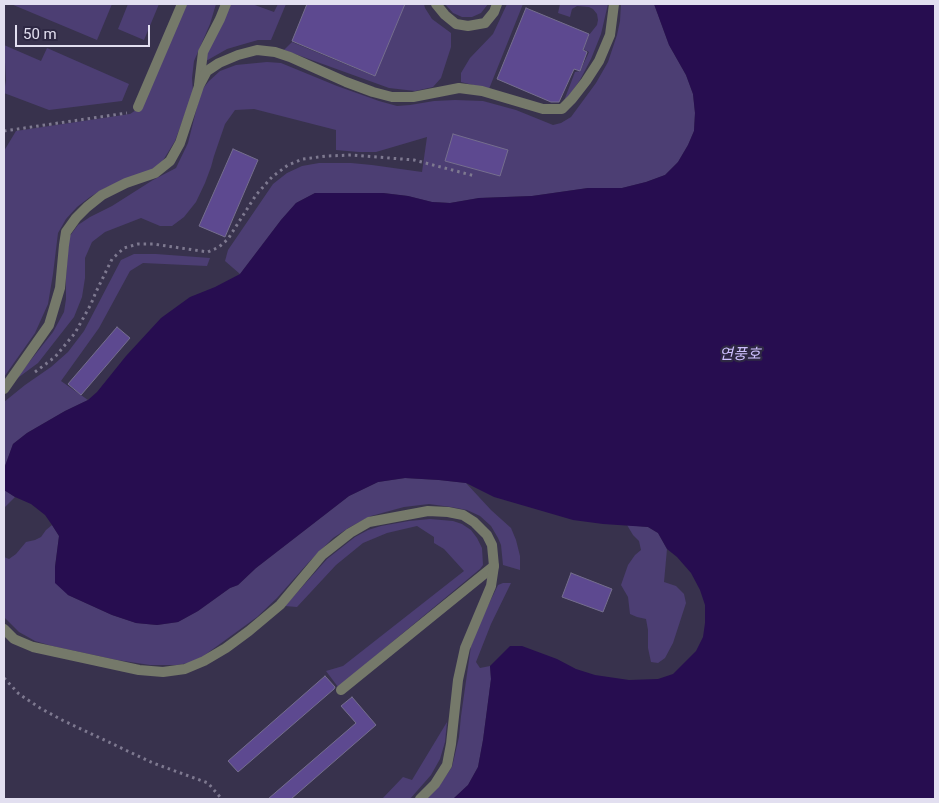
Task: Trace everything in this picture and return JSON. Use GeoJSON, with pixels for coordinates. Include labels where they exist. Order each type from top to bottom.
{"type":"FeatureCollection","features":[{"type":"Feature","properties":{"kind":"street"},"geometry":{"type":"LineString","coordinates":[[138,107],[182,4]]}},
{"type":"Feature","properties":{"kind":"street"},"geometry":{"type":"LineString","coordinates":[[199,86],[204,52],[226,4]]}},
{"type":"Feature","properties":{"kind":"street"},"geometry":{"type":"LineString","coordinates":[[436,4],[456,24],[468,26],[485,23],[494,12],[497,4]]}},
{"type":"Feature","properties":{"kind":"street"},"geometry":{"type":"LineString","coordinates":[[4,389],[49,325],[60,288],[66,232],[87,207],[102,196],[154,173],[170,161],[180,143],[199,86],[207,71],[219,63],[257,50],[275,52],[346,82],[392,97],[413,98],[459,88],[482,91],[543,109],[562,109],[586,81],[599,61],[610,35],[614,4]]}},
{"type":"Feature","properties":{"kind":"street"},"geometry":{"type":"LineString","coordinates":[[4,629],[14,639],[33,647],[139,670],[163,672],[185,670],[226,648],[248,631],[280,605],[322,555],[369,522],[428,511],[462,515],[474,522],[487,535],[492,546],[494,566],[491,586],[465,648],[458,680],[447,765],[435,784],[420,799]]}},
{"type":"Feature","properties":{"kind":"street"},"geometry":{"type":"LineString","coordinates":[[341,690],[494,566]]}},
{"type":"Feature","properties":{"kind":"path"},"geometry":{"type":"LineString","coordinates":[[4,132],[129,112],[138,107]]}},
{"type":"Feature","properties":{"kind":"path"},"geometry":{"type":"LineString","coordinates":[[29,375],[55,357],[75,333],[112,259],[124,248],[138,244],[153,244],[208,252],[219,247],[228,239],[256,195],[266,183],[288,165],[303,159],[351,155],[414,160],[475,176]]}},
{"type":"Feature","properties":{"kind":"path"},"geometry":{"type":"LineString","coordinates":[[4,678],[19,694],[40,708],[153,763],[208,783],[220,797]]}},
{"type":"Feature","properties":{"kind":"shaded area"},"geometry":{"type":"Polygon","coordinates":[[[11,4],[112,4],[97,40],[11,4]]]}},
{"type":"Feature","properties":{"kind":"shaded area"},"geometry":{"type":"Polygon","coordinates":[[[128,4],[159,4],[144,40],[118,29],[128,4]]]}},
{"type":"Feature","properties":{"kind":"shaded area"},"geometry":{"type":"Polygon","coordinates":[[[185,4],[216,4],[210,24],[194,61],[193,92],[175,141],[162,162],[152,170],[105,188],[77,207],[66,219],[58,233],[48,304],[35,333],[4,377],[4,151],[16,131],[130,114],[139,108],[185,4]]]}},
{"type":"Feature","properties":{"kind":"shaded area"},"geometry":{"type":"Polygon","coordinates":[[[231,4],[252,4],[274,12],[278,4],[286,4],[271,40],[258,40],[227,49],[206,61],[206,53],[231,4]]]}},
{"type":"Feature","properties":{"kind":"shaded area"},"geometry":{"type":"Polygon","coordinates":[[[405,4],[424,4],[432,19],[451,33],[451,47],[441,78],[433,87],[415,91],[389,88],[284,50],[292,42],[374,76],[405,4]]]}},
{"type":"Feature","properties":{"kind":"shaded area"},"geometry":{"type":"Polygon","coordinates":[[[445,4],[488,4],[481,13],[472,17],[462,17],[453,13],[445,4]]]}},
{"type":"Feature","properties":{"kind":"shaded area"},"geometry":{"type":"Polygon","coordinates":[[[507,4],[523,4],[489,89],[461,82],[461,73],[470,58],[493,34],[507,4]]]}},
{"type":"Feature","properties":{"kind":"shaded area"},"geometry":{"type":"Polygon","coordinates":[[[560,4],[608,4],[601,34],[591,59],[580,80],[562,106],[575,72],[580,71],[589,52],[583,49],[598,20],[597,14],[589,7],[577,6],[572,9],[570,17],[558,13],[560,4]]]}},
{"type":"Feature","properties":{"kind":"shaded area"},"geometry":{"type":"Polygon","coordinates":[[[621,4],[654,4],[669,45],[686,75],[693,94],[694,131],[678,162],[665,175],[622,188],[588,188],[532,196],[479,198],[450,203],[432,202],[408,196],[383,193],[315,193],[296,203],[240,274],[225,261],[228,250],[273,184],[287,173],[302,166],[319,163],[351,163],[422,172],[427,137],[376,152],[336,150],[336,130],[254,109],[235,110],[225,124],[211,167],[196,202],[184,217],[172,226],[160,226],[141,218],[105,232],[92,242],[85,258],[85,278],[82,297],[74,317],[38,363],[15,380],[53,332],[64,312],[69,237],[78,225],[90,217],[176,168],[188,143],[201,91],[220,71],[236,65],[267,62],[281,63],[337,86],[397,106],[434,101],[483,101],[516,110],[553,125],[571,117],[596,83],[608,62],[617,35],[621,4]]]}},
{"type":"Feature","properties":{"kind":"shaded area"},"geometry":{"type":"Polygon","coordinates":[[[4,45],[41,61],[47,48],[129,84],[122,101],[49,110],[4,93],[6,80],[4,45]]]}},
{"type":"Feature","properties":{"kind":"shaded area"},"geometry":{"type":"Polygon","coordinates":[[[134,254],[210,258],[207,266],[143,263],[130,271],[99,328],[61,381],[88,400],[27,433],[13,444],[5,466],[4,475],[4,402],[68,352],[84,331],[121,260],[134,254]]]}},
{"type":"Feature","properties":{"kind":"shaded area"},"geometry":{"type":"Polygon","coordinates":[[[405,478],[466,483],[511,528],[520,556],[520,570],[503,565],[501,545],[498,538],[491,526],[480,516],[467,510],[429,504],[404,507],[371,516],[333,538],[257,617],[202,657],[189,663],[150,665],[52,646],[35,641],[19,632],[4,617],[4,557],[9,559],[26,542],[41,537],[52,525],[59,536],[55,567],[68,595],[112,615],[136,623],[157,625],[178,622],[198,611],[230,588],[238,585],[256,568],[349,496],[378,482],[405,478]]]}},
{"type":"Feature","properties":{"kind":"shaded area"},"geometry":{"type":"Polygon","coordinates":[[[4,490],[15,497],[4,508],[4,490]]]}},
{"type":"Feature","properties":{"kind":"shaded area"},"geometry":{"type":"Polygon","coordinates":[[[430,519],[453,521],[471,530],[482,548],[483,565],[338,687],[326,671],[343,666],[464,571],[444,549],[434,543],[434,537],[417,526],[387,533],[363,543],[336,565],[297,607],[285,606],[327,559],[355,537],[381,526],[430,519]]]}},
{"type":"Feature","properties":{"kind":"shaded area"},"geometry":{"type":"Polygon","coordinates":[[[627,525],[648,527],[658,533],[667,549],[664,582],[676,586],[684,594],[686,603],[673,643],[665,658],[658,663],[651,662],[646,619],[630,614],[628,597],[621,585],[628,565],[641,550],[639,541],[627,525]]]}},
{"type":"Feature","properties":{"kind":"shaded area"},"geometry":{"type":"Polygon","coordinates":[[[511,583],[491,624],[476,662],[480,668],[490,666],[491,679],[478,767],[468,785],[453,799],[427,799],[452,767],[459,737],[471,646],[478,626],[498,585],[511,583]]]}},
{"type":"Feature","properties":{"kind":"shaded area"},"geometry":{"type":"Polygon","coordinates":[[[447,722],[445,742],[440,759],[431,775],[410,799],[382,799],[403,777],[412,780],[447,722]]]}},
{"type":"Feature","properties":{"kind":"water","name":"연풍호"},"geometry":{"type":"Polygon","coordinates":[[[654,4],[935,4],[935,799],[453,799],[468,785],[478,767],[491,679],[490,666],[510,646],[522,646],[595,675],[629,680],[658,679],[673,674],[696,651],[703,637],[705,623],[705,605],[700,590],[691,573],[667,549],[658,533],[648,527],[573,520],[494,497],[466,483],[405,478],[378,482],[349,496],[256,568],[238,585],[230,588],[198,611],[178,622],[157,625],[136,623],[112,615],[68,595],[55,583],[59,536],[45,515],[31,504],[4,490],[5,466],[13,444],[27,433],[88,400],[161,318],[190,297],[240,274],[296,203],[315,193],[383,193],[408,196],[432,202],[450,203],[479,198],[532,196],[588,188],[622,188],[665,175],[678,162],[688,145],[694,131],[695,113],[693,94],[686,75],[669,45],[654,4]]]}},
{"type":"Feature","properties":{"kind":"building"},"geometry":{"type":"Polygon","coordinates":[[[307,4],[405,4],[375,76],[292,41],[307,4]]]}},
{"type":"Feature","properties":{"kind":"building"},"geometry":{"type":"Polygon","coordinates":[[[526,8],[589,34],[583,50],[587,52],[580,71],[574,69],[559,102],[551,102],[497,79],[526,8]]]}},
{"type":"Feature","properties":{"kind":"building"},"geometry":{"type":"Polygon","coordinates":[[[453,134],[508,150],[500,176],[445,161],[453,134]]]}},
{"type":"Feature","properties":{"kind":"building"},"geometry":{"type":"Polygon","coordinates":[[[233,149],[258,160],[225,237],[199,226],[233,149]]]}},
{"type":"Feature","properties":{"kind":"building"},"geometry":{"type":"Polygon","coordinates":[[[117,327],[130,338],[81,395],[68,384],[117,327]]]}},
{"type":"Feature","properties":{"kind":"building"},"geometry":{"type":"Polygon","coordinates":[[[571,573],[612,589],[603,612],[562,597],[571,573]]]}},
{"type":"Feature","properties":{"kind":"building"},"geometry":{"type":"Polygon","coordinates":[[[325,676],[335,687],[334,689],[238,772],[228,761],[325,676]]]}},
{"type":"Feature","properties":{"kind":"building"},"geometry":{"type":"Polygon","coordinates":[[[352,697],[376,725],[291,799],[268,799],[356,723],[341,706],[352,697]]]}}]}
